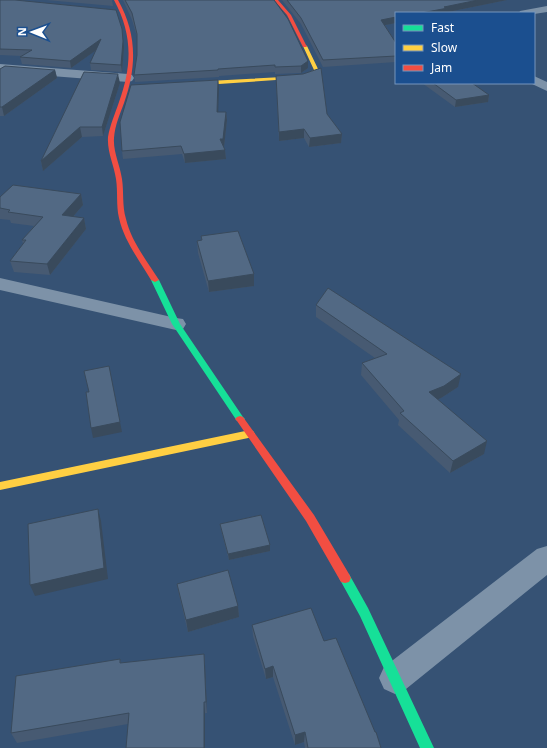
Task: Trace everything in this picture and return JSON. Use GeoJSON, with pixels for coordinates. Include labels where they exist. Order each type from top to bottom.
{"type":"FeatureCollection","features":[{"type":"Feature","properties":{"kind":"street"},"geometry":{"type":"LineString","coordinates":[[116,0],[127,17],[131,31],[132,54],[129,84],[119,106],[111,140],[119,180],[120,216],[161,291],[176,324],[250,434],[310,518],[364,612],[427,748]]}},
{"type":"Feature","properties":{"kind":"street"},"geometry":{"type":"LineString","coordinates":[[182,85],[284,79],[302,77],[317,71],[289,15],[276,0]]}},
{"type":"Feature","properties":{"kind":"street"},"geometry":{"type":"LineString","coordinates":[[530,12],[547,9]]}},
{"type":"Feature","properties":{"kind":"street"},"geometry":{"type":"LineString","coordinates":[[108,10],[123,12]]}},
{"type":"Feature","properties":{"kind":"street"},"geometry":{"type":"LineString","coordinates":[[0,68],[129,84]]}},
{"type":"Feature","properties":{"kind":"street"},"geometry":{"type":"LineString","coordinates":[[535,81],[547,87]]}},
{"type":"Feature","properties":{"kind":"street"},"geometry":{"type":"LineString","coordinates":[[0,284],[176,324]]}},
{"type":"Feature","properties":{"kind":"street"},"geometry":{"type":"LineString","coordinates":[[0,486],[250,434]]}},
{"type":"Feature","properties":{"kind":"street"},"geometry":{"type":"LineString","coordinates":[[395,678],[547,558]]}},
{"type":"Feature","properties":{"kind":"building"},"geometry":{"type":"Polygon","coordinates":[[[0,0],[15,0],[116,10],[122,29],[123,41],[121,65],[90,63],[101,39],[70,61],[20,57],[32,50],[0,49],[0,0]]]}},
{"type":"Feature","properties":{"kind":"building"},"geometry":{"type":"Polygon","coordinates":[[[125,0],[274,0],[288,19],[308,61],[301,66],[275,67],[275,65],[134,75],[137,55],[137,34],[132,13],[125,0]]]}},
{"type":"Feature","properties":{"kind":"building"},"geometry":{"type":"Polygon","coordinates":[[[287,0],[478,0],[426,12],[395,12],[395,17],[381,20],[395,41],[395,56],[323,60],[301,18],[287,0]]]}},
{"type":"Feature","properties":{"kind":"building"},"geometry":{"type":"Polygon","coordinates":[[[5,66],[55,70],[0,107],[0,69],[5,66]]]}},
{"type":"Feature","properties":{"kind":"building"},"geometry":{"type":"Polygon","coordinates":[[[321,68],[327,114],[342,134],[310,138],[304,129],[279,132],[276,76],[303,74],[321,68]]]}},
{"type":"Feature","properties":{"kind":"building"},"geometry":{"type":"Polygon","coordinates":[[[84,72],[118,74],[102,127],[80,127],[41,161],[84,72]]]}},
{"type":"Feature","properties":{"kind":"building"},"geometry":{"type":"Polygon","coordinates":[[[218,80],[217,112],[226,112],[223,139],[220,139],[225,150],[184,154],[181,146],[122,151],[120,122],[131,85],[218,80]]]}},
{"type":"Feature","properties":{"kind":"building"},"geometry":{"type":"Polygon","coordinates":[[[434,84],[473,84],[489,95],[456,100],[434,84]]]}},
{"type":"Feature","properties":{"kind":"building"},"geometry":{"type":"Polygon","coordinates":[[[13,185],[81,194],[62,215],[84,218],[47,264],[10,261],[26,240],[22,240],[43,217],[8,212],[10,210],[0,208],[0,197],[13,185]]]}},
{"type":"Feature","properties":{"kind":"building"},"geometry":{"type":"Polygon","coordinates":[[[238,231],[254,274],[208,281],[197,241],[202,240],[201,236],[238,231]]]}},
{"type":"Feature","properties":{"kind":"building"},"geometry":{"type":"Polygon","coordinates":[[[328,288],[461,374],[444,386],[429,392],[487,441],[453,461],[400,413],[404,411],[362,363],[387,354],[316,305],[328,288]]]}},
{"type":"Feature","properties":{"kind":"building"},"geometry":{"type":"Polygon","coordinates":[[[109,366],[120,422],[91,428],[86,392],[89,392],[84,371],[109,366]]]}},
{"type":"Feature","properties":{"kind":"building"},"geometry":{"type":"Polygon","coordinates":[[[98,509],[104,568],[30,585],[28,524],[98,509]]]}},
{"type":"Feature","properties":{"kind":"building"},"geometry":{"type":"Polygon","coordinates":[[[261,515],[270,545],[228,554],[220,524],[261,515]]]}},
{"type":"Feature","properties":{"kind":"building"},"geometry":{"type":"Polygon","coordinates":[[[228,570],[238,606],[186,620],[177,584],[228,570]]]}},
{"type":"Feature","properties":{"kind":"building"},"geometry":{"type":"Polygon","coordinates":[[[311,608],[324,641],[336,638],[376,732],[381,748],[308,748],[305,732],[295,735],[273,666],[265,669],[252,625],[311,608]]]}},
{"type":"Feature","properties":{"kind":"building"},"geometry":{"type":"Polygon","coordinates":[[[204,654],[206,702],[204,702],[204,748],[126,748],[129,713],[11,733],[16,676],[120,659],[120,663],[204,654]]]}},
{"type":"Feature","properties":{"kind":"traffic: fast"},"geometry":{"type":"LineString","coordinates":[[155,280],[176,324],[240,419]]}},
{"type":"Feature","properties":{"kind":"traffic: fast"},"geometry":{"type":"LineString","coordinates":[[345,578],[364,612],[427,748]]}},
{"type":"Feature","properties":{"kind":"traffic: slow"},"geometry":{"type":"LineString","coordinates":[[189,84],[303,77],[317,71],[305,46]]}},
{"type":"Feature","properties":{"kind":"traffic: slow"},"geometry":{"type":"LineString","coordinates":[[0,486],[250,434]]}},
{"type":"Feature","properties":{"kind":"traffic: jam"},"geometry":{"type":"LineString","coordinates":[[116,0],[123,12],[130,37],[131,63],[126,89],[113,127],[111,148],[119,179],[122,218],[124,225],[131,240],[155,280]]}},
{"type":"Feature","properties":{"kind":"traffic: jam"},"geometry":{"type":"LineString","coordinates":[[276,0],[289,15],[305,46]]}},
{"type":"Feature","properties":{"kind":"traffic: jam"},"geometry":{"type":"LineString","coordinates":[[240,419],[310,518],[345,578]]}}]}
